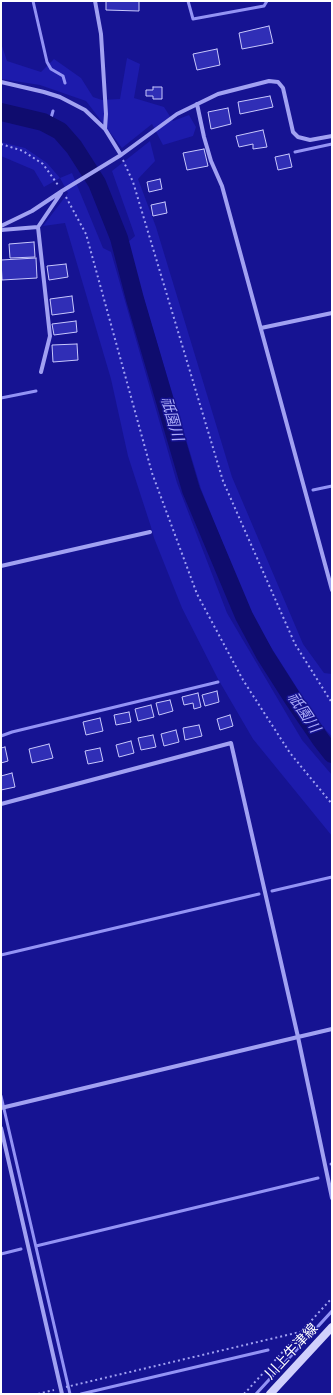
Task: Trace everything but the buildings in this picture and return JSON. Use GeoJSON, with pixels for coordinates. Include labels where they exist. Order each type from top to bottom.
{"type":"FeatureCollection","features":[{"type":"Feature","properties":{"kind":"main road","name":"川上牛津線"},"geometry":{"type":"LineString","coordinates":[[270,1394],[332,1327]]}},
{"type":"Feature","properties":{"kind":"street"},"geometry":{"type":"LineString","coordinates":[[95,1],[101,34],[106,114],[105,129]]}},
{"type":"Feature","properties":{"kind":"street"},"geometry":{"type":"LineString","coordinates":[[1,226],[32,211],[62,190],[121,156],[177,114],[218,94],[269,81],[278,82],[282,88],[293,132],[298,137],[310,140],[332,136]]}},
{"type":"Feature","properties":{"kind":"street"},"geometry":{"type":"LineString","coordinates":[[1,82],[60,97],[85,110],[105,129],[121,156]]}},
{"type":"Feature","properties":{"kind":"street"},"geometry":{"type":"LineString","coordinates":[[197,104],[211,161],[222,186],[332,590]]}},
{"type":"Feature","properties":{"kind":"street"},"geometry":{"type":"LineString","coordinates":[[40,372],[50,336],[38,227],[62,190]]}},
{"type":"Feature","properties":{"kind":"street"},"geometry":{"type":"LineString","coordinates":[[1,230],[38,227]]}},
{"type":"Feature","properties":{"kind":"street"},"geometry":{"type":"LineString","coordinates":[[261,328],[332,313]]}},
{"type":"Feature","properties":{"kind":"street"},"geometry":{"type":"LineString","coordinates":[[1,566],[150,532]]}},
{"type":"Feature","properties":{"kind":"street"},"geometry":{"type":"LineString","coordinates":[[1,804],[231,743],[298,1037],[332,1198]]}},
{"type":"Feature","properties":{"kind":"street"},"geometry":{"type":"LineString","coordinates":[[1,1108],[332,1029]]}},
{"type":"Feature","properties":{"kind":"street"},"geometry":{"type":"LineString","coordinates":[[1,1128],[62,1394]]}},
{"type":"Feature","properties":{"kind":"path"},"geometry":{"type":"LineString","coordinates":[[1,144],[22,151],[43,164],[62,190],[86,234],[152,473],[197,594],[243,680],[290,753],[332,804]]}},
{"type":"Feature","properties":{"kind":"path"},"geometry":{"type":"LineString","coordinates":[[121,156],[133,182],[223,481],[295,644],[332,703]]}},
{"type":"Feature","properties":{"kind":"path"},"geometry":{"type":"LineString","coordinates":[[244,1394],[332,1298]]}},
{"type":"Feature","properties":{"kind":"path"},"geometry":{"type":"LineString","coordinates":[[75,1385],[300,1332]]}},
{"type":"Feature","properties":{"kind":"path"},"geometry":{"type":"LineString","coordinates":[[38,1394],[61,1388]]}},
{"type":"Feature","properties":{"kind":"shaded area"},"geometry":{"type":"Polygon","coordinates":[[[1,43],[7,61],[41,72],[54,59],[81,78],[93,97],[102,100],[120,99],[127,58],[140,64],[134,98],[164,107],[173,121],[189,115],[196,127],[193,136],[163,145],[152,124],[122,148],[86,101],[40,85],[1,79],[1,43]]]}},
{"type":"Feature","properties":{"kind":"shaded area"},"geometry":{"type":"Polygon","coordinates":[[[150,141],[155,161],[138,179],[156,227],[232,477],[303,644],[324,673],[332,674],[332,737],[318,721],[253,619],[201,489],[127,243],[135,236],[112,171],[150,141]]]}},
{"type":"Feature","properties":{"kind":"shaded area"},"geometry":{"type":"Polygon","coordinates":[[[1,142],[25,148],[47,163],[60,178],[44,187],[34,170],[1,156],[1,142]]]}},
{"type":"Feature","properties":{"kind":"shaded area"},"geometry":{"type":"Polygon","coordinates":[[[72,173],[103,248],[111,252],[177,483],[227,613],[302,740],[332,775],[332,836],[253,739],[218,679],[182,608],[154,538],[128,456],[111,379],[65,223],[43,226],[68,193],[60,178],[72,173]]]}},
{"type":"Feature","properties":{"kind":"waterway"},"geometry":{"type":"LineString","coordinates":[[33,1],[47,62],[51,69],[63,76],[65,83]]}},
{"type":"Feature","properties":{"kind":"waterway"},"geometry":{"type":"LineString","coordinates":[[188,1],[193,19],[264,6],[267,1]]}},
{"type":"Feature","properties":{"kind":"waterway"},"geometry":{"type":"LineString","coordinates":[[49,125],[53,111]]}},
{"type":"Feature","properties":{"kind":"waterway","name":"祇園川"},"geometry":{"type":"LineString","coordinates":[[1,112],[43,122],[60,131],[74,147],[97,183],[119,238],[135,299],[191,490],[244,616],[265,655],[293,699],[332,754]]}},
{"type":"Feature","properties":{"kind":"waterway"},"geometry":{"type":"LineString","coordinates":[[295,152],[332,144]]}},
{"type":"Feature","properties":{"kind":"waterway"},"geometry":{"type":"LineString","coordinates":[[1,398],[36,391]]}},
{"type":"Feature","properties":{"kind":"waterway"},"geometry":{"type":"LineString","coordinates":[[313,490],[332,486]]}},
{"type":"Feature","properties":{"kind":"waterway"},"geometry":{"type":"LineString","coordinates":[[1,736],[12,732],[218,682]]}},
{"type":"Feature","properties":{"kind":"waterway"},"geometry":{"type":"LineString","coordinates":[[272,891],[332,877]]}},
{"type":"Feature","properties":{"kind":"waterway"},"geometry":{"type":"LineString","coordinates":[[1,955],[259,894]]}},
{"type":"Feature","properties":{"kind":"waterway"},"geometry":{"type":"LineString","coordinates":[[1,1096],[70,1394]]}},
{"type":"Feature","properties":{"kind":"waterway"},"geometry":{"type":"LineString","coordinates":[[36,1246],[318,1178]]}},
{"type":"Feature","properties":{"kind":"waterway"},"geometry":{"type":"LineString","coordinates":[[1,1254],[21,1249]]}},
{"type":"Feature","properties":{"kind":"waterway"},"geometry":{"type":"LineString","coordinates":[[256,1394],[332,1311]]}},
{"type":"Feature","properties":{"kind":"waterway"},"geometry":{"type":"LineString","coordinates":[[81,1394],[268,1350]]}}]}
